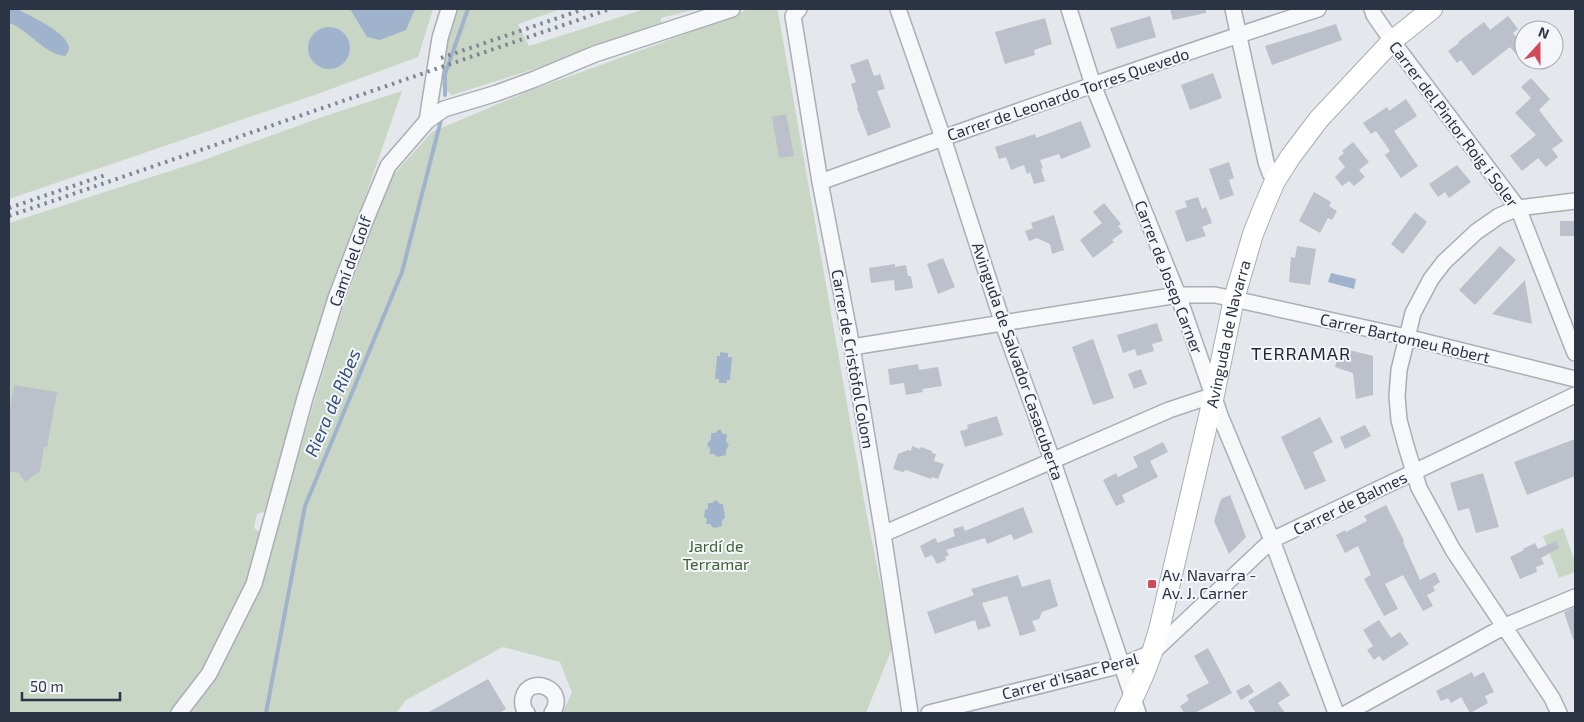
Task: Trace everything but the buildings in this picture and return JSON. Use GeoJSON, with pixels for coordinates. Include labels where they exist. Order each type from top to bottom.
{"type":"FeatureCollection","features":[{"type":"Feature","properties":{"kind":"street"},"geometry":{"type":"LineString","coordinates":[[427,121],[440,38],[449,9]]}},
{"type":"Feature","properties":{"kind":"street","name":"Camí del Golf"},"geometry":{"type":"LineString","coordinates":[[178,713],[209,674],[254,584],[305,398],[336,298],[388,166],[427,121],[444,109],[497,93],[595,54],[732,9]]}},
{"type":"Feature","properties":{"kind":"street","name":"Carrer de Cristòfol Colom"},"geometry":{"type":"LineString","coordinates":[[799,9],[793,16],[820,182],[852,348],[910,713]]}},
{"type":"Feature","properties":{"kind":"street","name":"Avinguda de Salvador Casacuberta"},"geometry":{"type":"LineString","coordinates":[[898,9],[943,138],[1003,324],[1053,462],[1122,665],[1132,708]]}},
{"type":"Feature","properties":{"kind":"street","name":"Carrer de Josep Carner"},"geometry":{"type":"LineString","coordinates":[[1069,9],[1093,85],[1178,295],[1221,418],[1272,540],[1336,713]]}},
{"type":"Feature","properties":{"kind":"street"},"geometry":{"type":"LineString","coordinates":[[1233,9],[1266,162],[1275,182]]}},
{"type":"Feature","properties":{"kind":"street","name":"Carrer de Leonardo Torres Quevedo"},"geometry":{"type":"LineString","coordinates":[[820,182],[1093,85],[1318,9]]}},
{"type":"Feature","properties":{"kind":"street","name":"Carrer del Pintor Roig i Soler"},"geometry":{"type":"LineString","coordinates":[[1372,9],[1392,41],[1518,208],[1575,353]]}},
{"type":"Feature","properties":{"kind":"street","name":"Avinguda de Navarra"},"geometry":{"type":"LineString","coordinates":[[1132,708],[1153,652],[1168,595],[1234,299],[1253,234],[1275,182],[1291,156],[1319,119],[1392,41],[1432,9]]}},
{"type":"Feature","properties":{"kind":"street"},"geometry":{"type":"LineString","coordinates":[[1559,713],[1552,698],[1454,550],[1419,488],[1400,420],[1397,396],[1399,370],[1413,313],[1421,295],[1444,262],[1476,232],[1499,216],[1518,208],[1575,202]]}},
{"type":"Feature","properties":{"kind":"street","name":"Carrer Bartomeu Robert"},"geometry":{"type":"LineString","coordinates":[[852,348],[1178,295],[1214,295],[1406,337],[1575,379]]}},
{"type":"Feature","properties":{"kind":"street"},"geometry":{"type":"LineString","coordinates":[[883,534],[1053,462],[1169,410],[1214,395]]}},
{"type":"Feature","properties":{"kind":"street","name":"Carrer de Balmes"},"geometry":{"type":"LineString","coordinates":[[1153,652],[1272,540],[1575,395]]}},
{"type":"Feature","properties":{"kind":"street"},"geometry":{"type":"LineString","coordinates":[[1347,713],[1505,626],[1575,597]]}},
{"type":"Feature","properties":{"kind":"street","name":"Carrer d'Isaac Peral"},"geometry":{"type":"LineString","coordinates":[[929,713],[1122,665],[1153,652]]}},
{"type":"Feature","properties":{"kind":"street"},"geometry":{"type":"LineString","coordinates":[[527,713],[523,705],[524,695],[537,685],[548,687],[555,696],[556,707],[552,713]]}},
{"type":"Feature","properties":{"kind":"green space"},"geometry":{"type":"Polygon","coordinates":[[[9,9],[433,9],[418,57],[320,93],[9,199],[9,9]]]}},
{"type":"Feature","properties":{"kind":"green space"},"geometry":{"type":"Polygon","coordinates":[[[455,9],[561,9],[518,24],[529,46],[645,9],[697,9],[661,18],[661,29],[452,95],[440,85],[441,53],[455,9]]]}},
{"type":"Feature","properties":{"kind":"green space","name":"Jardí de Terramar"},"geometry":{"type":"Polygon","coordinates":[[[749,9],[777,9],[778,12],[865,506],[893,646],[866,713],[562,713],[572,693],[560,662],[503,647],[406,700],[396,713],[184,713],[258,586],[338,322],[388,181],[432,132],[529,91],[749,9]]]}},
{"type":"Feature","properties":{"kind":"green space"},"geometry":{"type":"Polygon","coordinates":[[[402,91],[302,379],[270,510],[257,514],[254,528],[263,534],[247,588],[205,671],[175,713],[9,713],[9,223],[198,162],[328,115],[402,91]]]}},
{"type":"Feature","properties":{"kind":"green space"},"geometry":{"type":"Polygon","coordinates":[[[1563,528],[1575,562],[1575,572],[1559,578],[1543,536],[1563,528]]]}},
{"type":"Feature","properties":{"kind":"water"},"geometry":{"type":"Polygon","coordinates":[[[9,9],[17,9],[42,22],[61,35],[67,42],[69,49],[65,56],[50,51],[9,23],[9,9]]]}},
{"type":"Feature","properties":{"kind":"water"},"geometry":{"type":"Polygon","coordinates":[[[350,9],[415,9],[406,30],[380,40],[367,37],[350,9]]]}},
{"type":"Feature","properties":{"kind":"water"},"geometry":{"type":"Polygon","coordinates":[[[333,27],[341,30],[347,36],[350,48],[347,60],[341,66],[325,69],[317,66],[311,60],[308,44],[311,36],[317,30],[333,27]]]}},
{"type":"Feature","properties":{"kind":"water"},"geometry":{"type":"Polygon","coordinates":[[[1331,273],[1356,279],[1354,289],[1328,282],[1331,273]]]}},
{"type":"Feature","properties":{"kind":"water"},"geometry":{"type":"Polygon","coordinates":[[[720,352],[728,353],[728,357],[732,357],[730,380],[727,380],[727,383],[719,383],[719,379],[715,379],[717,356],[720,356],[720,352]]]}},
{"type":"Feature","properties":{"kind":"water"},"geometry":{"type":"Polygon","coordinates":[[[720,429],[723,434],[727,434],[726,441],[729,445],[726,455],[717,457],[714,454],[710,454],[710,448],[707,445],[711,440],[711,433],[715,433],[720,429]]]}},
{"type":"Feature","properties":{"kind":"water"},"geometry":{"type":"Polygon","coordinates":[[[716,500],[723,504],[725,518],[722,520],[722,526],[714,528],[710,524],[706,524],[707,519],[704,517],[705,510],[708,509],[708,503],[716,500]]]}},
{"type":"Feature","properties":{"kind":"waterway","name":"Riera de Ribes"},"geometry":{"type":"LineString","coordinates":[[445,95],[445,74],[468,9]]}},
{"type":"Feature","properties":{"kind":"waterway","name":"Riera de Ribes"},"geometry":{"type":"LineString","coordinates":[[266,713],[305,506],[402,272],[442,116]]}},
{"type":"Feature","properties":{"kind":"railway"},"geometry":{"type":"LineString","coordinates":[[441,58],[584,9]]}},
{"type":"Feature","properties":{"kind":"railway"},"geometry":{"type":"LineString","coordinates":[[9,216],[610,9]]}},
{"type":"Feature","properties":{"kind":"railway"},"geometry":{"type":"LineString","coordinates":[[9,208],[108,174]]}},
{"type":"Feature","properties":{"kind":"place","name":"Av. Navarra - Av. J. Carner"},"geometry":{"type":"Point","coordinates":[1152,584]}},
{"type":"Feature","properties":{"kind":"district","name":"TERRAMAR"},"geometry":{"type":"Point","coordinates":[1301,354]}}]}
